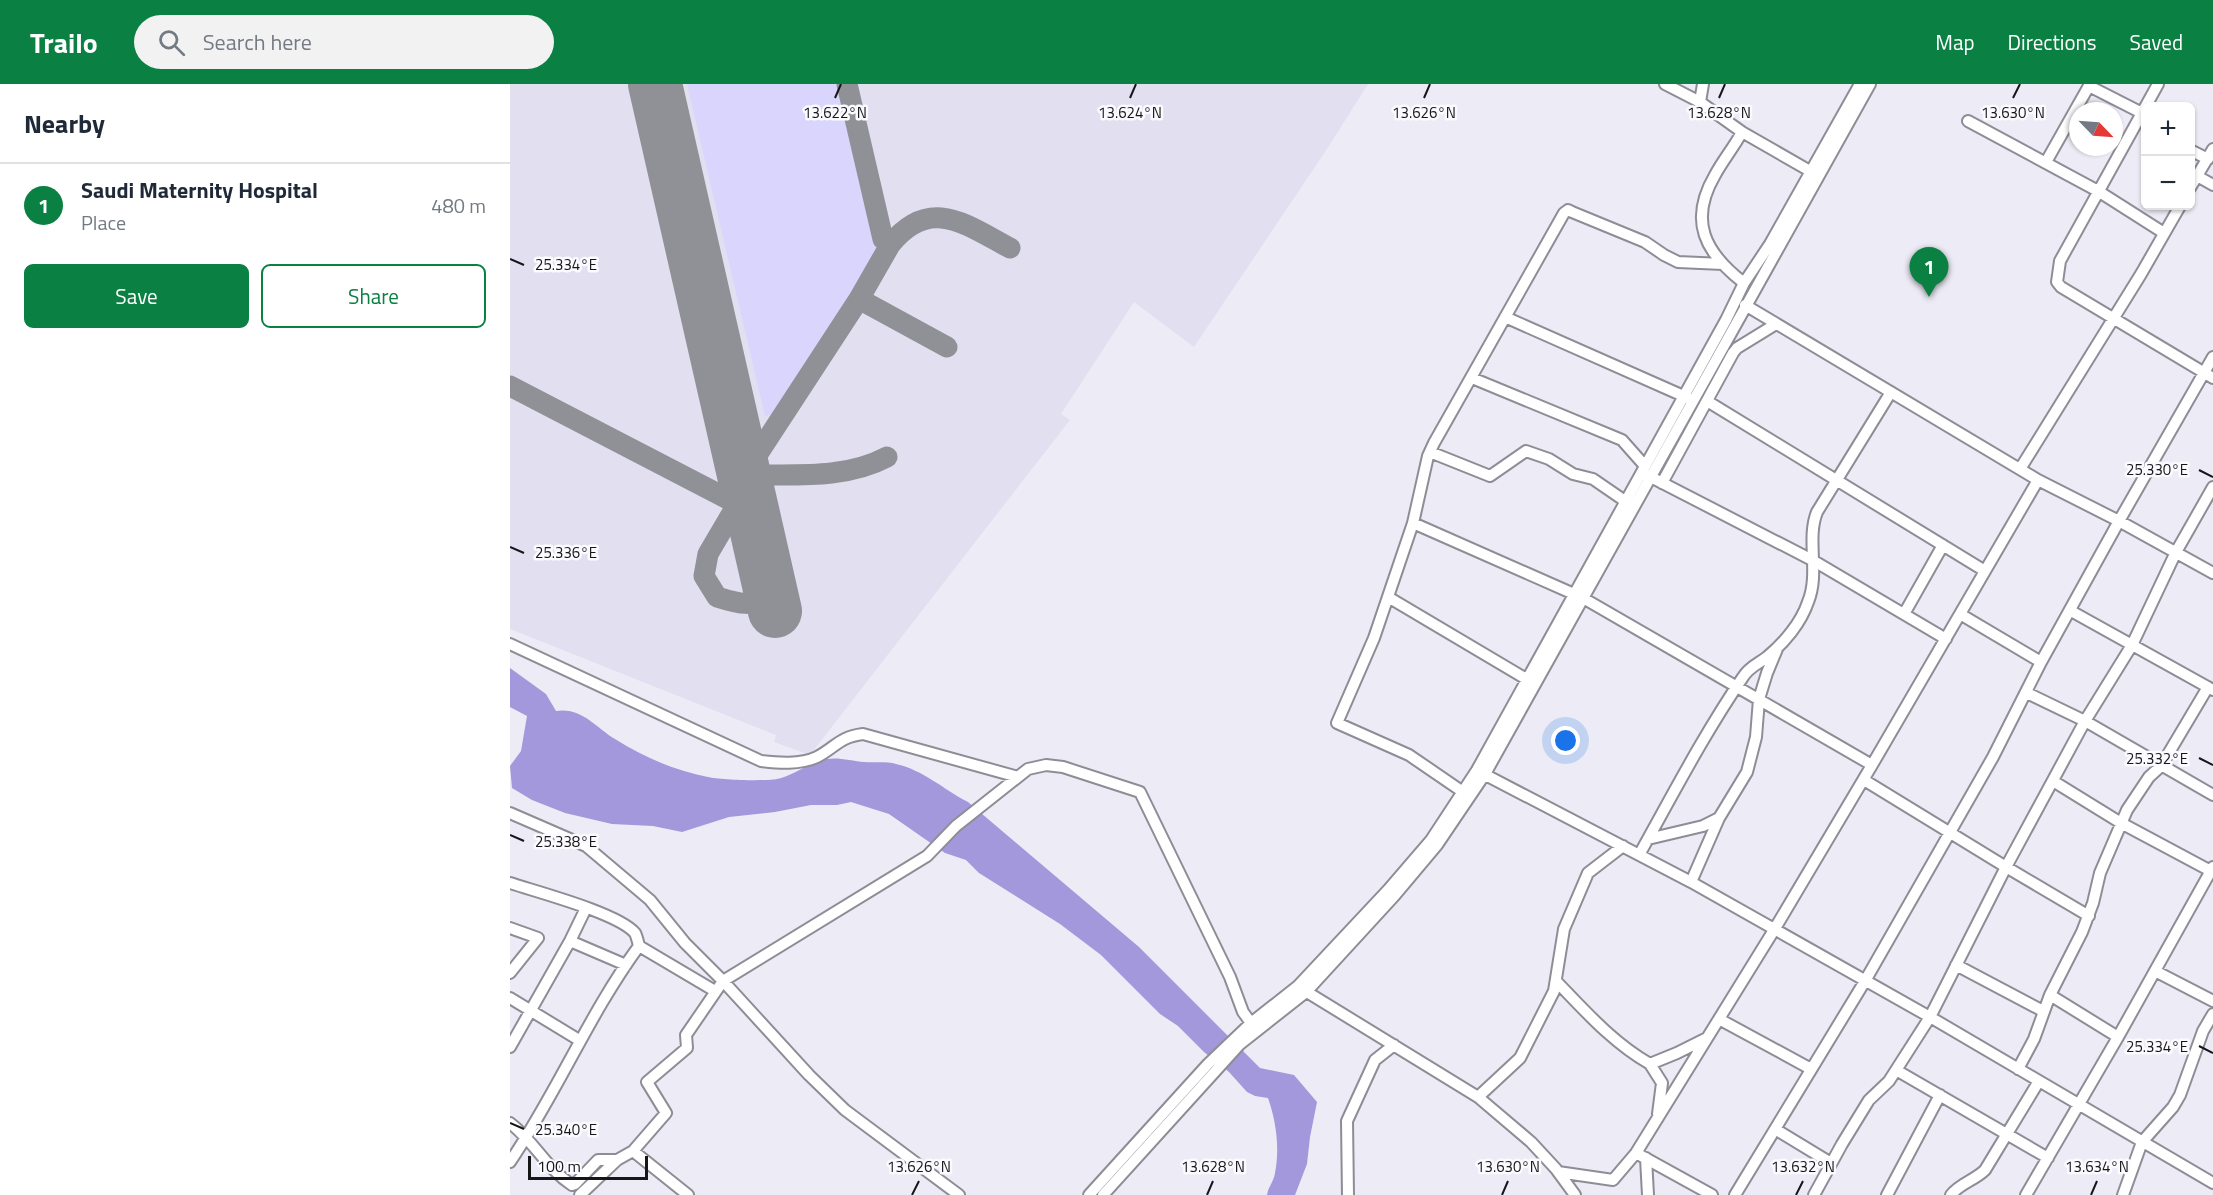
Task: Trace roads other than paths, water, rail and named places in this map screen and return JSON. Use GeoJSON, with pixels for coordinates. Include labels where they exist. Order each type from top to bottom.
{"type":"FeatureCollection","features":[{"type":"Feature","properties":{"kind":"street"},"geometry":{"type":"LineString","coordinates":[[1665,84],[1700,102],[1742,132],[1810,171]]}},
{"type":"Feature","properties":{"kind":"street"},"geometry":{"type":"LineString","coordinates":[[1700,102],[1703,84]]}},
{"type":"Feature","properties":{"kind":"street"},"geometry":{"type":"LineString","coordinates":[[1089,1195],[1237,1041],[1302,989],[1395,895],[1437,845],[1481,772],[1579,597],[1645,472],[1688,398],[1704,379],[1745,305],[1810,171],[1867,84]]}},
{"type":"Feature","properties":{"kind":"street"},"geometry":{"type":"LineString","coordinates":[[2148,102],[2158,84]]}},
{"type":"Feature","properties":{"kind":"street"},"geometry":{"type":"LineString","coordinates":[[2046,162],[2090,85],[2141,112]]}},
{"type":"Feature","properties":{"kind":"street"},"geometry":{"type":"LineString","coordinates":[[1237,1041],[1251,1023],[1302,989],[1431,840],[1463,792],[1481,772],[1528,680],[1579,597],[1625,501],[1674,433],[1688,398],[1744,283],[1774,246],[1847,115]]}},
{"type":"Feature","properties":{"kind":"street"},"geometry":{"type":"LineString","coordinates":[[1968,121],[2098,191],[2164,233]]}},
{"type":"Feature","properties":{"kind":"street"},"geometry":{"type":"LineString","coordinates":[[2140,125],[2098,191],[2060,261],[2057,282],[2209,375]]}},
{"type":"Feature","properties":{"kind":"street"},"geometry":{"type":"LineString","coordinates":[[1742,132],[1706,192],[1701,224],[1705,237],[1723,264],[1744,283]]}},
{"type":"Feature","properties":{"kind":"street"},"geometry":{"type":"LineString","coordinates":[[2195,151],[2210,154],[2195,179]]}},
{"type":"Feature","properties":{"kind":"street"},"geometry":{"type":"LineString","coordinates":[[2197,176],[2213,185]]}},
{"type":"Feature","properties":{"kind":"street"},"geometry":{"type":"LineString","coordinates":[[1463,792],[1409,755],[1337,723],[1374,638],[1413,524],[1430,452],[1564,213],[1568,210],[1645,242],[1678,262],[1723,264]]}},
{"type":"Feature","properties":{"kind":"street"},"geometry":{"type":"LineString","coordinates":[[2020,469],[2178,210]]}},
{"type":"Feature","properties":{"kind":"street"},"geometry":{"type":"LineString","coordinates":[[1745,305],[2038,480],[2211,569]]}},
{"type":"Feature","properties":{"kind":"street"},"geometry":{"type":"LineString","coordinates":[[1505,317],[1688,398]]}},
{"type":"Feature","properties":{"kind":"street"},"geometry":{"type":"LineString","coordinates":[[1662,483],[1737,348],[1776,324]]}},
{"type":"Feature","properties":{"kind":"street"},"geometry":{"type":"LineString","coordinates":[[1735,1195],[1865,981],[2027,693],[2041,662],[2119,521],[2209,375],[2213,357]]}},
{"type":"Feature","properties":{"kind":"street"},"geometry":{"type":"LineString","coordinates":[[1472,378],[1622,440],[1645,472],[1662,483],[1814,561],[1946,639]]}},
{"type":"Feature","properties":{"kind":"street"},"geometry":{"type":"LineString","coordinates":[[1704,379],[1716,384]]}},
{"type":"Feature","properties":{"kind":"street"},"geometry":{"type":"LineString","coordinates":[[1639,855],[1685,772],[1748,670],[1778,646],[1798,622],[1808,603],[1814,584],[1814,519],[1891,392]]}},
{"type":"Feature","properties":{"kind":"street"},"geometry":{"type":"LineString","coordinates":[[1707,401],[1985,572]]}},
{"type":"Feature","properties":{"kind":"street"},"geometry":{"type":"LineString","coordinates":[[1674,433],[1685,439]]}},
{"type":"Feature","properties":{"kind":"street"},"geometry":{"type":"LineString","coordinates":[[1430,452],[1490,476],[1526,451],[1549,459],[1573,474],[1593,479],[1625,501]]}},
{"type":"Feature","properties":{"kind":"street"},"geometry":{"type":"LineString","coordinates":[[1558,1172],[1613,1180],[1641,1156],[1658,1118],[1864,780],[2038,480]]}},
{"type":"Feature","properties":{"kind":"street"},"geometry":{"type":"LineString","coordinates":[[1814,1195],[1831,1162],[1869,1100],[1889,1082],[1930,1017],[2006,867],[2085,721],[2132,645],[2176,552],[2213,488]]}},
{"type":"Feature","properties":{"kind":"street"},"geometry":{"type":"LineString","coordinates":[[1413,524],[1579,597],[1872,765]]}},
{"type":"Feature","properties":{"kind":"street"},"geometry":{"type":"LineString","coordinates":[[1904,614],[1943,545]]}},
{"type":"Feature","properties":{"kind":"street"},"geometry":{"type":"LineString","coordinates":[[1388,597],[1528,680]]}},
{"type":"Feature","properties":{"kind":"street"},"geometry":{"type":"LineString","coordinates":[[2018,1070],[2034,1039],[2050,995],[2089,916],[2100,873],[2121,823],[2148,777],[2161,766],[2211,689],[2071,611]]}},
{"type":"Feature","properties":{"kind":"street"},"geometry":{"type":"LineString","coordinates":[[1960,614],[2041,662]]}},
{"type":"Feature","properties":{"kind":"street"},"geometry":{"type":"LineString","coordinates":[[510,644],[761,761],[781,763],[816,757],[849,736],[863,734],[1018,777]]}},
{"type":"Feature","properties":{"kind":"street"},"geometry":{"type":"LineString","coordinates":[[1691,882],[1719,818],[1748,772],[1755,744],[1759,699],[1778,646]]}},
{"type":"Feature","properties":{"kind":"street"},"geometry":{"type":"LineString","coordinates":[[2027,693],[2085,721],[2213,795]]}},
{"type":"Feature","properties":{"kind":"street"},"geometry":{"type":"LineString","coordinates":[[580,1195],[616,1160],[633,1151],[666,1113],[666,1109],[647,1082],[687,1048],[686,1035],[723,981],[927,856],[956,826],[1028,769],[1046,765],[1063,767],[1140,792],[1230,977],[1243,1012],[1251,1023]]}},
{"type":"Feature","properties":{"kind":"street"},"geometry":{"type":"LineString","coordinates":[[1481,772],[1691,882],[1930,1017],[2213,1183]]}},
{"type":"Feature","properties":{"kind":"street"},"geometry":{"type":"LineString","coordinates":[[1864,780],[2089,916]]}},
{"type":"Feature","properties":{"kind":"street"},"geometry":{"type":"LineString","coordinates":[[2026,1195],[2212,869],[2121,823],[2053,781]]}},
{"type":"Feature","properties":{"kind":"street"},"geometry":{"type":"LineString","coordinates":[[510,813],[586,846],[650,900],[685,943],[845,1110],[959,1195]]}},
{"type":"Feature","properties":{"kind":"street"},"geometry":{"type":"LineString","coordinates":[[1648,839],[1703,826],[1719,818]]}},
{"type":"Feature","properties":{"kind":"street"},"geometry":{"type":"LineString","coordinates":[[1478,1097],[1520,1058],[1554,991],[1564,929],[1588,873],[1623,846]]}},
{"type":"Feature","properties":{"kind":"street"},"geometry":{"type":"LineString","coordinates":[[510,883],[623,923],[636,935],[639,946],[715,991]]}},
{"type":"Feature","properties":{"kind":"street"},"geometry":{"type":"LineString","coordinates":[[510,1047],[570,941],[585,908]]}},
{"type":"Feature","properties":{"kind":"street"},"geometry":{"type":"LineString","coordinates":[[510,928],[538,938],[510,973]]}},
{"type":"Feature","properties":{"kind":"street"},"geometry":{"type":"LineString","coordinates":[[570,941],[626,965]]}},
{"type":"Feature","properties":{"kind":"street"},"geometry":{"type":"LineString","coordinates":[[510,1162],[526,1138],[579,1040],[639,946]]}},
{"type":"Feature","properties":{"kind":"street"},"geometry":{"type":"LineString","coordinates":[[1956,965],[2043,1011]]}},
{"type":"Feature","properties":{"kind":"street"},"geometry":{"type":"LineString","coordinates":[[2155,971],[2213,1001]]}},
{"type":"Feature","properties":{"kind":"street"},"geometry":{"type":"LineString","coordinates":[[1556,981],[1629,1052],[1650,1064],[1662,1083],[1658,1118]]}},
{"type":"Feature","properties":{"kind":"street"},"geometry":{"type":"LineString","coordinates":[[1302,989],[1478,1097],[1524,1135],[1558,1172],[1575,1195]]}},
{"type":"Feature","properties":{"kind":"street"},"geometry":{"type":"LineString","coordinates":[[2050,995],[2118,1037]]}},
{"type":"Feature","properties":{"kind":"street"},"geometry":{"type":"LineString","coordinates":[[510,998],[579,1040]]}},
{"type":"Feature","properties":{"kind":"street"},"geometry":{"type":"LineString","coordinates":[[2123,1195],[2142,1142],[2173,1107],[2180,1095],[2203,1030],[2213,1014]]}},
{"type":"Feature","properties":{"kind":"street"},"geometry":{"type":"LineString","coordinates":[[1719,1019],[1811,1069]]}},
{"type":"Feature","properties":{"kind":"street"},"geometry":{"type":"LineString","coordinates":[[1650,1064],[1707,1038]]}},
{"type":"Feature","properties":{"kind":"street"},"geometry":{"type":"LineString","coordinates":[[1348,1195],[1347,1121],[1375,1060],[1394,1045]]}},
{"type":"Feature","properties":{"kind":"street"},"geometry":{"type":"LineString","coordinates":[[1103,1195],[1211,1067]]}},
{"type":"Feature","properties":{"kind":"street"},"geometry":{"type":"LineString","coordinates":[[1896,1070],[2048,1158]]}},
{"type":"Feature","properties":{"kind":"street"},"geometry":{"type":"LineString","coordinates":[[1951,1195],[1985,1170],[2039,1081]]}},
{"type":"Feature","properties":{"kind":"street"},"geometry":{"type":"LineString","coordinates":[[1887,1195],[1940,1095]]}},
{"type":"Feature","properties":{"kind":"street"},"geometry":{"type":"LineString","coordinates":[[510,1123],[549,1166],[572,1185],[598,1160],[616,1160]]}},
{"type":"Feature","properties":{"kind":"street"},"geometry":{"type":"LineString","coordinates":[[1775,1129],[1831,1162]]}},
{"type":"Feature","properties":{"kind":"street"},"geometry":{"type":"LineString","coordinates":[[633,1151],[673,1191],[687,1195]]}},
{"type":"Feature","properties":{"kind":"street"},"geometry":{"type":"LineString","coordinates":[[1641,1156],[1647,1195]]}},
{"type":"Feature","properties":{"kind":"street"},"geometry":{"type":"LineString","coordinates":[[1641,1156],[1712,1195]]}},
{"type":"Feature","properties":{"kind":"place","name":"Saudi Maternity Hospital"},"geometry":{"type":"Point","coordinates":[1929,297]}}]}
